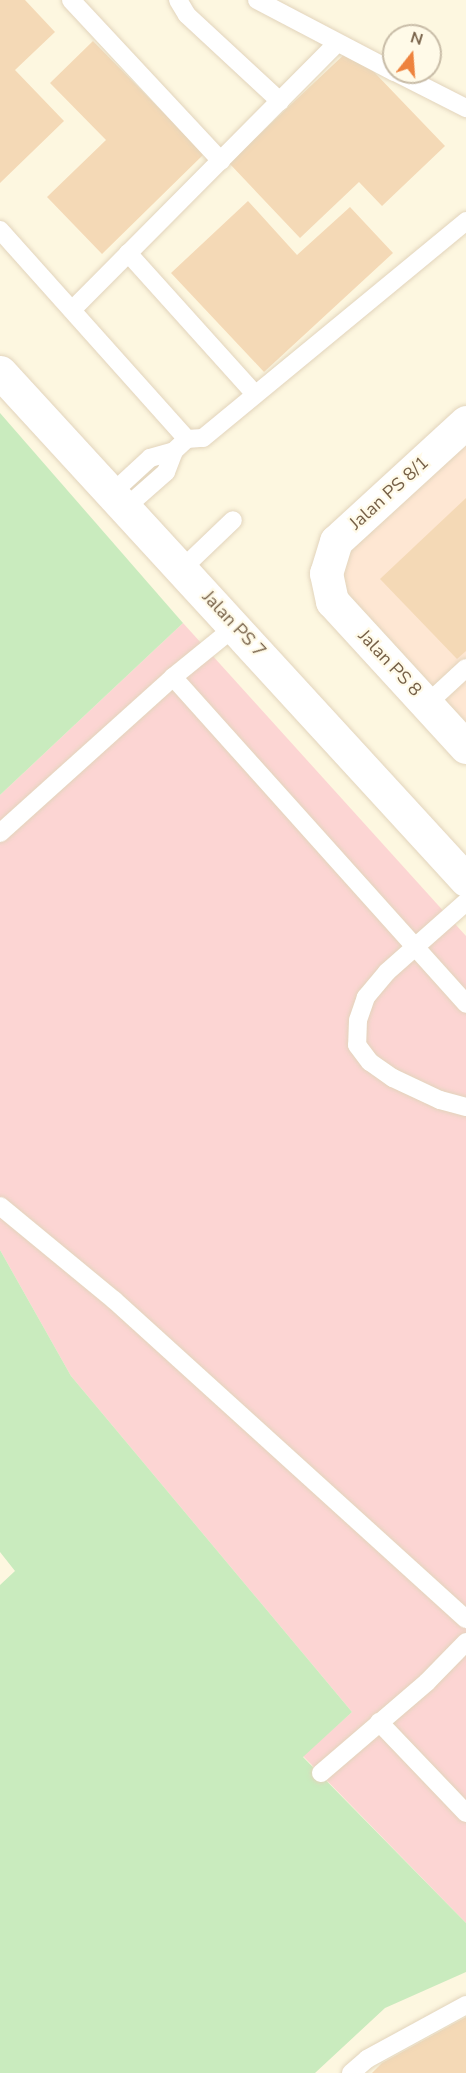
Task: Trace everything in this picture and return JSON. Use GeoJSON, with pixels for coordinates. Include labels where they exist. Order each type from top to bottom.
{"type":"FeatureCollection","features":[{"type":"Feature","properties":{"kind":"street","name":"Jalan PS 7"},"geometry":{"type":"LineString","coordinates":[[0,372],[118,501],[183,567],[466,880]]}},
{"type":"Feature","properties":{"kind":"street","name":"Jalan PS 8/1"},"geometry":{"type":"LineString","coordinates":[[326,573],[336,541],[466,422]]}},
{"type":"Feature","properties":{"kind":"street","name":"Jalan PS 8"},"geometry":{"type":"LineString","coordinates":[[326,573],[332,601],[466,747]]}},
{"type":"Feature","properties":{"kind":"lane"},"geometry":{"type":"LineString","coordinates":[[71,0],[221,161]]}},
{"type":"Feature","properties":{"kind":"lane"},"geometry":{"type":"LineString","coordinates":[[178,0],[187,15],[280,101]]}},
{"type":"Feature","properties":{"kind":"lane"},"geometry":{"type":"LineString","coordinates":[[257,0],[382,66]]}},
{"type":"Feature","properties":{"kind":"lane"},"geometry":{"type":"LineString","coordinates":[[73,309],[337,43]]}},
{"type":"Feature","properties":{"kind":"lane"},"geometry":{"type":"LineString","coordinates":[[418,84],[466,108]]}},
{"type":"Feature","properties":{"kind":"lane"},"geometry":{"type":"LineString","coordinates":[[118,501],[150,458],[204,438],[466,221]]}},
{"type":"Feature","properties":{"kind":"lane"},"geometry":{"type":"LineString","coordinates":[[0,230],[73,309],[181,445]]}},
{"type":"Feature","properties":{"kind":"lane"},"geometry":{"type":"LineString","coordinates":[[128,253],[255,394]]}},
{"type":"Feature","properties":{"kind":"lane"},"geometry":{"type":"LineString","coordinates":[[183,567],[234,520]]}},
{"type":"Feature","properties":{"kind":"lane"},"geometry":{"type":"LineString","coordinates":[[0,833],[173,677],[237,626]]}},
{"type":"Feature","properties":{"kind":"lane"},"geometry":{"type":"LineString","coordinates":[[427,704],[466,668]]}},
{"type":"Feature","properties":{"kind":"lane"},"geometry":{"type":"LineString","coordinates":[[173,677],[466,1004]]}},
{"type":"Feature","properties":{"kind":"lane"},"geometry":{"type":"LineString","coordinates":[[466,902],[416,949],[387,972],[366,998],[358,1020],[357,1045],[370,1062],[393,1078],[440,1100],[466,1107]]}},
{"type":"Feature","properties":{"kind":"lane"},"geometry":{"type":"LineString","coordinates":[[0,1206],[114,1300],[466,1620]]}},
{"type":"Feature","properties":{"kind":"lane"},"geometry":{"type":"LineString","coordinates":[[321,1773],[427,1682],[466,1642]]}},
{"type":"Feature","properties":{"kind":"lane"},"geometry":{"type":"LineString","coordinates":[[379,1722],[466,1814]]}},
{"type":"Feature","properties":{"kind":"lane"},"geometry":{"type":"LineString","coordinates":[[351,2073],[367,2059],[466,2005]]}},
{"type":"Feature","properties":{"kind":"shaded area"},"geometry":{"type":"Polygon","coordinates":[[[466,439],[466,728],[344,596],[340,572],[347,544],[466,439]]]}},
{"type":"Feature","properties":{"kind":"shaded area"},"geometry":{"type":"Polygon","coordinates":[[[183,623],[466,936],[466,1923],[303,1756],[352,1712],[71,1376],[0,1250],[0,795],[183,623]]]}},
{"type":"Feature","properties":{"kind":"green space"},"geometry":{"type":"Polygon","coordinates":[[[0,413],[183,623],[0,795],[0,413]]]}},
{"type":"Feature","properties":{"kind":"green space"},"geometry":{"type":"Polygon","coordinates":[[[0,1250],[71,1376],[352,1712],[303,1757],[466,1923],[466,1972],[385,2008],[315,2073],[0,2073],[0,1585],[15,1571],[0,1552],[0,1250]]]}},
{"type":"Feature","properties":{"kind":"building"},"geometry":{"type":"Polygon","coordinates":[[[0,0],[25,0],[55,32],[15,70],[64,121],[0,183],[0,0]]]}},
{"type":"Feature","properties":{"kind":"building"},"geometry":{"type":"Polygon","coordinates":[[[93,41],[204,154],[102,254],[47,197],[106,140],[50,83],[93,41]]]}},
{"type":"Feature","properties":{"kind":"building"},"geometry":{"type":"Polygon","coordinates":[[[351,48],[382,80],[382,84],[386,84],[445,146],[382,206],[359,182],[300,238],[229,163],[351,48]]]}},
{"type":"Feature","properties":{"kind":"building"},"geometry":{"type":"Polygon","coordinates":[[[248,201],[297,255],[350,207],[393,253],[264,372],[171,273],[248,201]]]}},
{"type":"Feature","properties":{"kind":"building"},"geometry":{"type":"Polygon","coordinates":[[[466,498],[466,651],[457,659],[380,579],[466,498]]]}},
{"type":"Feature","properties":{"kind":"building"},"geometry":{"type":"Polygon","coordinates":[[[466,2017],[466,2073],[372,2073],[382,2063],[466,2017]]]}}]}
